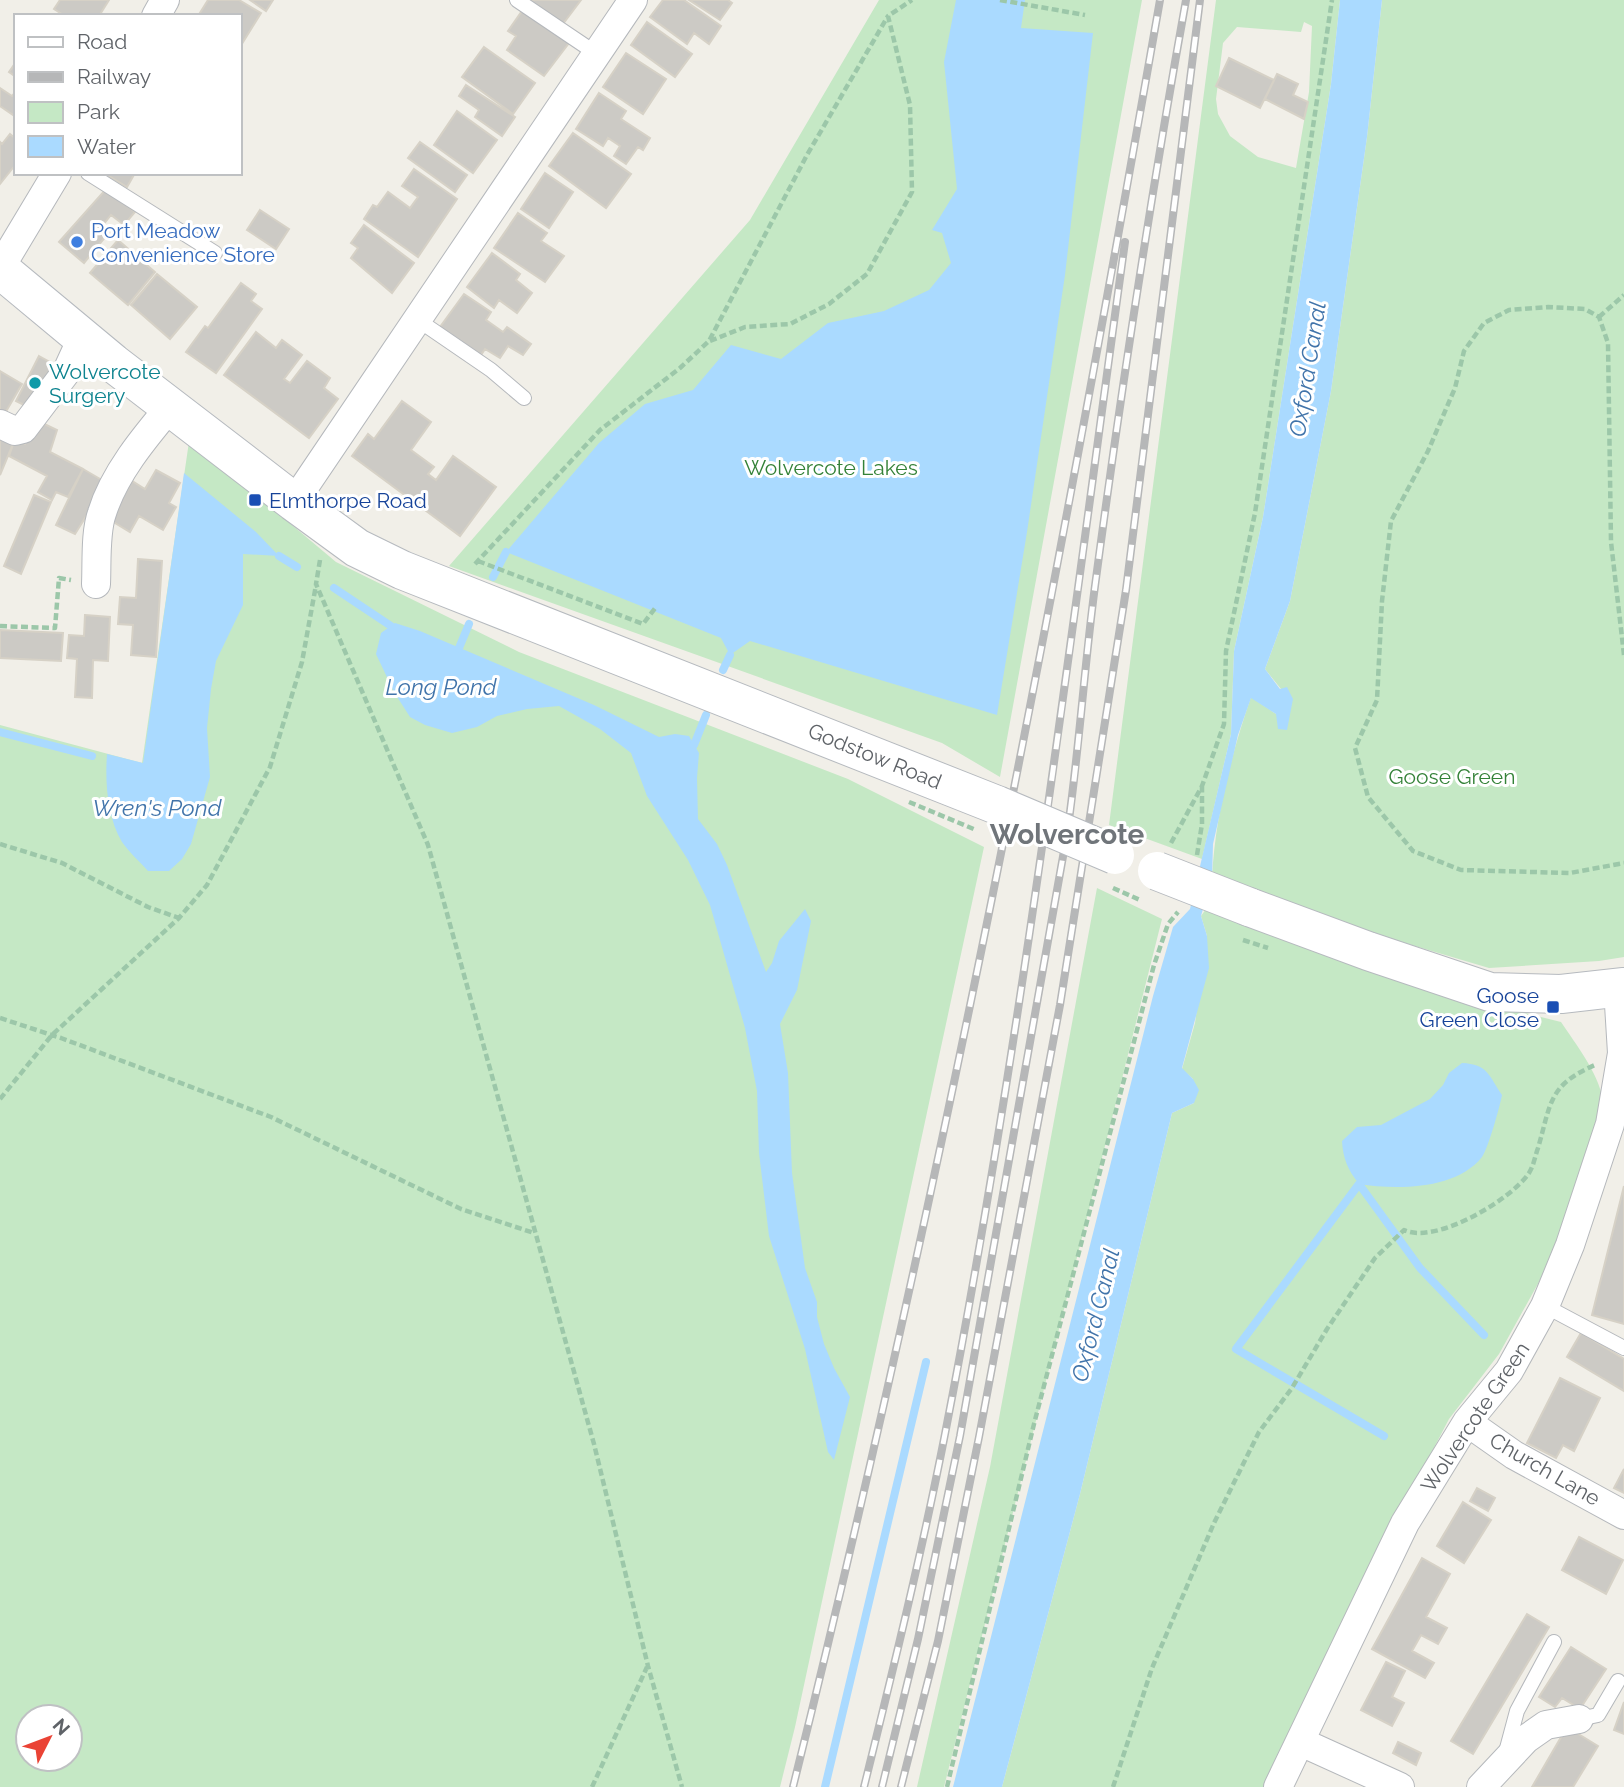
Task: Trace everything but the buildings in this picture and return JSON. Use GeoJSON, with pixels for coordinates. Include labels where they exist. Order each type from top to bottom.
{"type":"FeatureCollection","features":[{"type":"Feature","properties":{"kind":"street"},"geometry":{"type":"LineString","coordinates":[[294,502],[633,0]]}},
{"type":"Feature","properties":{"kind":"street"},"geometry":{"type":"LineString","coordinates":[[0,268],[56,175]]}},
{"type":"Feature","properties":{"kind":"street","name":"Godstow Road"},"geometry":{"type":"LineString","coordinates":[[0,268],[170,407],[294,502],[368,553],[402,570],[996,805],[1115,855],[1368,951],[1490,992],[1561,994],[1621,987]]}},
{"type":"Feature","properties":{"kind":"street"},"geometry":{"type":"LineString","coordinates":[[0,424],[15,431],[23,429],[67,371],[83,336]]}},
{"type":"Feature","properties":{"kind":"street"},"geometry":{"type":"LineString","coordinates":[[96,584],[101,514],[116,481],[151,429],[170,407]]}},
{"type":"Feature","properties":{"kind":"street","name":"Wolvercote Green"},"geometry":{"type":"LineString","coordinates":[[1278,1787],[1405,1523],[1467,1422],[1509,1371],[1545,1306],[1617,1126],[1622,1053],[1621,987]]}},
{"type":"Feature","properties":{"kind":"street","name":"Church Lane"},"geometry":{"type":"LineString","coordinates":[[1467,1422],[1514,1455],[1624,1515]]}},
{"type":"Feature","properties":{"kind":"street"},"geometry":{"type":"LineString","coordinates":[[1481,1787],[1502,1768],[1526,1739],[1546,1725],[1579,1719]]}},
{"type":"Feature","properties":{"kind":"street"},"geometry":{"type":"LineString","coordinates":[[1301,1741],[1400,1787]]}},
{"type":"Feature","properties":{"kind":"lane"},"geometry":{"type":"LineString","coordinates":[[517,0],[597,54]]}},
{"type":"Feature","properties":{"kind":"lane"},"geometry":{"type":"LineString","coordinates":[[91,175],[215,253]]}},
{"type":"Feature","properties":{"kind":"lane"},"geometry":{"type":"LineString","coordinates":[[418,320],[491,370],[524,398]]}},
{"type":"Feature","properties":{"kind":"lane"},"geometry":{"type":"LineString","coordinates":[[1545,1306],[1624,1348]]}},
{"type":"Feature","properties":{"kind":"lane"},"geometry":{"type":"LineString","coordinates":[[1502,1768],[1517,1711],[1554,1642]]}},
{"type":"Feature","properties":{"kind":"lane"},"geometry":{"type":"LineString","coordinates":[[1579,1719],[1598,1715],[1618,1681]]}},
{"type":"Feature","properties":{"kind":"path"},"geometry":{"type":"LineString","coordinates":[[452,589],[600,430],[680,368],[709,341],[807,155],[888,16],[912,0]]}},
{"type":"Feature","properties":{"kind":"path"},"geometry":{"type":"LineString","coordinates":[[1000,0],[1086,15]]}},
{"type":"Feature","properties":{"kind":"path"},"geometry":{"type":"LineString","coordinates":[[1183,819],[1202,786],[1224,724],[1226,651],[1255,513],[1332,0]]}},
{"type":"Feature","properties":{"kind":"path"},"geometry":{"type":"LineString","coordinates":[[709,341],[745,327],[790,324],[829,304],[867,274],[912,192],[910,106],[888,16]]}},
{"type":"Feature","properties":{"kind":"path"},"geometry":{"type":"LineString","coordinates":[[1599,317],[1624,295]]}},
{"type":"Feature","properties":{"kind":"path"},"geometry":{"type":"LineString","coordinates":[[1624,655],[1611,542],[1608,343],[1599,317],[1585,309],[1548,307],[1509,310],[1484,323],[1464,351],[1455,388],[1428,451],[1391,521],[1382,601],[1377,699],[1355,748],[1368,797],[1413,851],[1461,870],[1570,873],[1624,863]]}},
{"type":"Feature","properties":{"kind":"path"},"geometry":{"type":"LineString","coordinates":[[0,1100],[52,1035],[178,918],[207,885],[270,767],[302,662],[319,563],[332,530]]}},
{"type":"Feature","properties":{"kind":"path"},"geometry":{"type":"LineString","coordinates":[[478,561],[643,624],[656,607]]}},
{"type":"Feature","properties":{"kind":"path"},"geometry":{"type":"LineString","coordinates":[[0,626],[55,628],[59,578],[96,584]]}},
{"type":"Feature","properties":{"kind":"path"},"geometry":{"type":"LineString","coordinates":[[316,584],[428,845],[594,1444],[648,1666],[682,1787]]}},
{"type":"Feature","properties":{"kind":"path"},"geometry":{"type":"LineString","coordinates":[[1195,866],[1202,824],[1202,786]]}},
{"type":"Feature","properties":{"kind":"path"},"geometry":{"type":"LineString","coordinates":[[0,845],[62,863],[148,907],[178,918]]}},
{"type":"Feature","properties":{"kind":"path"},"geometry":{"type":"LineString","coordinates":[[947,1787],[1034,1424],[1154,965],[1168,924]]}},
{"type":"Feature","properties":{"kind":"path"},"geometry":{"type":"LineString","coordinates":[[0,1018],[271,1116],[461,1209],[534,1233]]}},
{"type":"Feature","properties":{"kind":"path"},"geometry":{"type":"LineString","coordinates":[[1113,1787],[1152,1668],[1214,1523],[1259,1432],[1292,1388],[1327,1329],[1375,1258],[1404,1230],[1411,1233],[1434,1233],[1474,1215],[1519,1186],[1531,1169],[1556,1090],[1570,1078],[1622,1053]]}},
{"type":"Feature","properties":{"kind":"path"},"geometry":{"type":"LineString","coordinates":[[592,1787],[648,1666]]}},
{"type":"Feature","properties":{"kind":"green space","name":"Wolvercote Lakes"},"geometry":{"type":"Polygon","coordinates":[[[879,0],[1142,0],[1000,777],[942,743],[449,566],[750,220],[879,0]]]}},
{"type":"Feature","properties":{"kind":"green space"},"geometry":{"type":"Polygon","coordinates":[[[1216,0],[1340,0],[1331,84],[1263,517],[1234,651],[1231,734],[1202,859],[1109,825],[1216,0]],[[1304,22],[1301,32],[1237,27],[1223,43],[1216,99],[1218,114],[1230,136],[1258,157],[1296,168],[1309,92],[1312,26],[1304,22]]]}},
{"type":"Feature","properties":{"kind":"green space","name":"Goose Green"},"geometry":{"type":"Polygon","coordinates":[[[1382,0],[1624,0],[1624,957],[1489,968],[1260,900],[1212,878],[1225,786],[1251,697],[1276,714],[1281,689],[1265,669],[1290,601],[1331,391],[1367,137],[1382,0]]]}},
{"type":"Feature","properties":{"kind":"green space"},"geometry":{"type":"Polygon","coordinates":[[[191,428],[286,520],[336,562],[519,652],[848,779],[984,847],[780,1787],[0,1787],[0,725],[142,763],[191,428]]]}},
{"type":"Feature","properties":{"kind":"green space"},"geometry":{"type":"Polygon","coordinates":[[[1097,888],[1162,919],[944,1787],[917,1787],[990,1467],[1097,888]]]}},
{"type":"Feature","properties":{"kind":"green space"},"geometry":{"type":"Polygon","coordinates":[[[1211,902],[1481,1002],[1561,1022],[1591,1069],[1603,1099],[1555,1253],[1499,1354],[1449,1419],[1401,1511],[1271,1787],[1002,1787],[1080,1494],[1172,1113],[1194,1103],[1193,1079],[1182,1069],[1195,1023],[1207,936],[1201,916],[1211,902]]]}},
{"type":"Feature","properties":{"kind":"water","name":"Wolvercote Lakes"},"geometry":{"type":"Polygon","coordinates":[[[956,0],[1025,0],[1021,28],[1093,33],[1065,275],[997,715],[750,641],[730,655],[721,638],[506,552],[599,443],[645,404],[693,390],[731,345],[781,359],[828,323],[884,311],[929,290],[951,263],[942,233],[932,230],[957,189],[944,62],[956,0]]]}},
{"type":"Feature","properties":{"kind":"water","name":"Oxford Canal"},"geometry":{"type":"Polygon","coordinates":[[[1340,0],[1382,0],[1367,137],[1331,391],[1290,601],[1265,669],[1280,689],[1287,687],[1293,699],[1287,730],[1278,729],[1276,714],[1251,698],[1238,735],[1213,844],[1212,878],[1201,916],[1207,936],[1209,968],[1182,1068],[1199,1090],[1194,1103],[1172,1113],[1080,1494],[1002,1787],[953,1787],[1153,996],[1173,927],[1190,909],[1231,734],[1234,651],[1263,517],[1331,84],[1340,0]]]}},
{"type":"Feature","properties":{"kind":"water","name":"Wren's Pond"},"geometry":{"type":"Polygon","coordinates":[[[184,473],[256,532],[279,556],[243,554],[243,605],[216,661],[207,728],[210,777],[191,844],[182,859],[169,871],[148,871],[122,842],[113,822],[107,788],[107,754],[143,763],[184,473]]]}},
{"type":"Feature","properties":{"kind":"water","name":"Long Pond"},"geometry":{"type":"Polygon","coordinates":[[[395,623],[420,631],[594,705],[659,737],[675,734],[689,736],[699,753],[698,819],[717,844],[727,865],[766,972],[779,941],[805,909],[811,921],[797,990],[780,1024],[788,1073],[792,1173],[805,1268],[817,1302],[817,1317],[824,1344],[850,1397],[834,1460],[828,1452],[805,1349],[769,1236],[759,1153],[757,1091],[745,1028],[710,905],[688,860],[647,796],[631,753],[600,729],[559,706],[527,709],[497,716],[477,727],[452,733],[425,725],[410,717],[394,692],[376,654],[381,633],[395,623]]]}},
{"type":"Feature","properties":{"kind":"water"},"geometry":{"type":"Polygon","coordinates":[[[1462,1063],[1483,1069],[1502,1095],[1482,1157],[1471,1168],[1441,1182],[1407,1187],[1359,1184],[1347,1164],[1342,1141],[1357,1127],[1381,1125],[1430,1099],[1443,1085],[1449,1073],[1462,1063]]]}},
{"type":"Feature","properties":{"kind":"waterway"},"geometry":{"type":"LineString","coordinates":[[493,577],[506,552]]}},
{"type":"Feature","properties":{"kind":"waterway"},"geometry":{"type":"LineString","coordinates":[[279,556],[297,567]]}},
{"type":"Feature","properties":{"kind":"waterway"},"geometry":{"type":"LineString","coordinates":[[334,588],[391,626]]}},
{"type":"Feature","properties":{"kind":"waterway"},"geometry":{"type":"LineString","coordinates":[[459,648],[469,624]]}},
{"type":"Feature","properties":{"kind":"waterway"},"geometry":{"type":"LineString","coordinates":[[723,670],[730,655]]}},
{"type":"Feature","properties":{"kind":"waterway"},"geometry":{"type":"LineString","coordinates":[[694,745],[706,715]]}},
{"type":"Feature","properties":{"kind":"waterway"},"geometry":{"type":"LineString","coordinates":[[0,732],[92,756]]}},
{"type":"Feature","properties":{"kind":"waterway"},"geometry":{"type":"LineString","coordinates":[[1384,1436],[1236,1349],[1359,1184],[1420,1268],[1484,1335]]}},
{"type":"Feature","properties":{"kind":"waterway"},"geometry":{"type":"LineString","coordinates":[[825,1787],[926,1362]]}},
{"type":"Feature","properties":{"kind":"railway"},"geometry":{"type":"LineString","coordinates":[[793,1787],[898,1343],[992,897],[1079,449],[1160,0]]}},
{"type":"Feature","properties":{"kind":"railway"},"geometry":{"type":"LineString","coordinates":[[882,1787],[918,1639],[960,1436],[1067,834],[1091,617],[1115,439],[1186,0]]}},
{"type":"Feature","properties":{"kind":"railway"},"geometry":{"type":"LineString","coordinates":[[901,1787],[938,1641],[1060,1005],[1126,590],[1200,0]]}},
{"type":"Feature","properties":{"kind":"railway"},"geometry":{"type":"LineString","coordinates":[[864,1787],[936,1478],[973,1286],[1043,839],[1125,242]]}},
{"type":"Feature","properties":{"kind":"place","name":"Port Meadow Convenience Store"},"geometry":{"type":"Point","coordinates":[77,242]}},
{"type":"Feature","properties":{"kind":"place","name":"Wolvercote Surgery"},"geometry":{"type":"Point","coordinates":[35,383]}},
{"type":"Feature","properties":{"kind":"place","name":"Elmthorpe Road"},"geometry":{"type":"Point","coordinates":[255,500]}},
{"type":"Feature","properties":{"kind":"place","name":"Goose Green Close"},"geometry":{"type":"Point","coordinates":[1553,1007]}},
{"type":"Feature","properties":{"kind":"district","name":"Wolvercote"},"geometry":{"type":"Point","coordinates":[1067,834]}}]}
